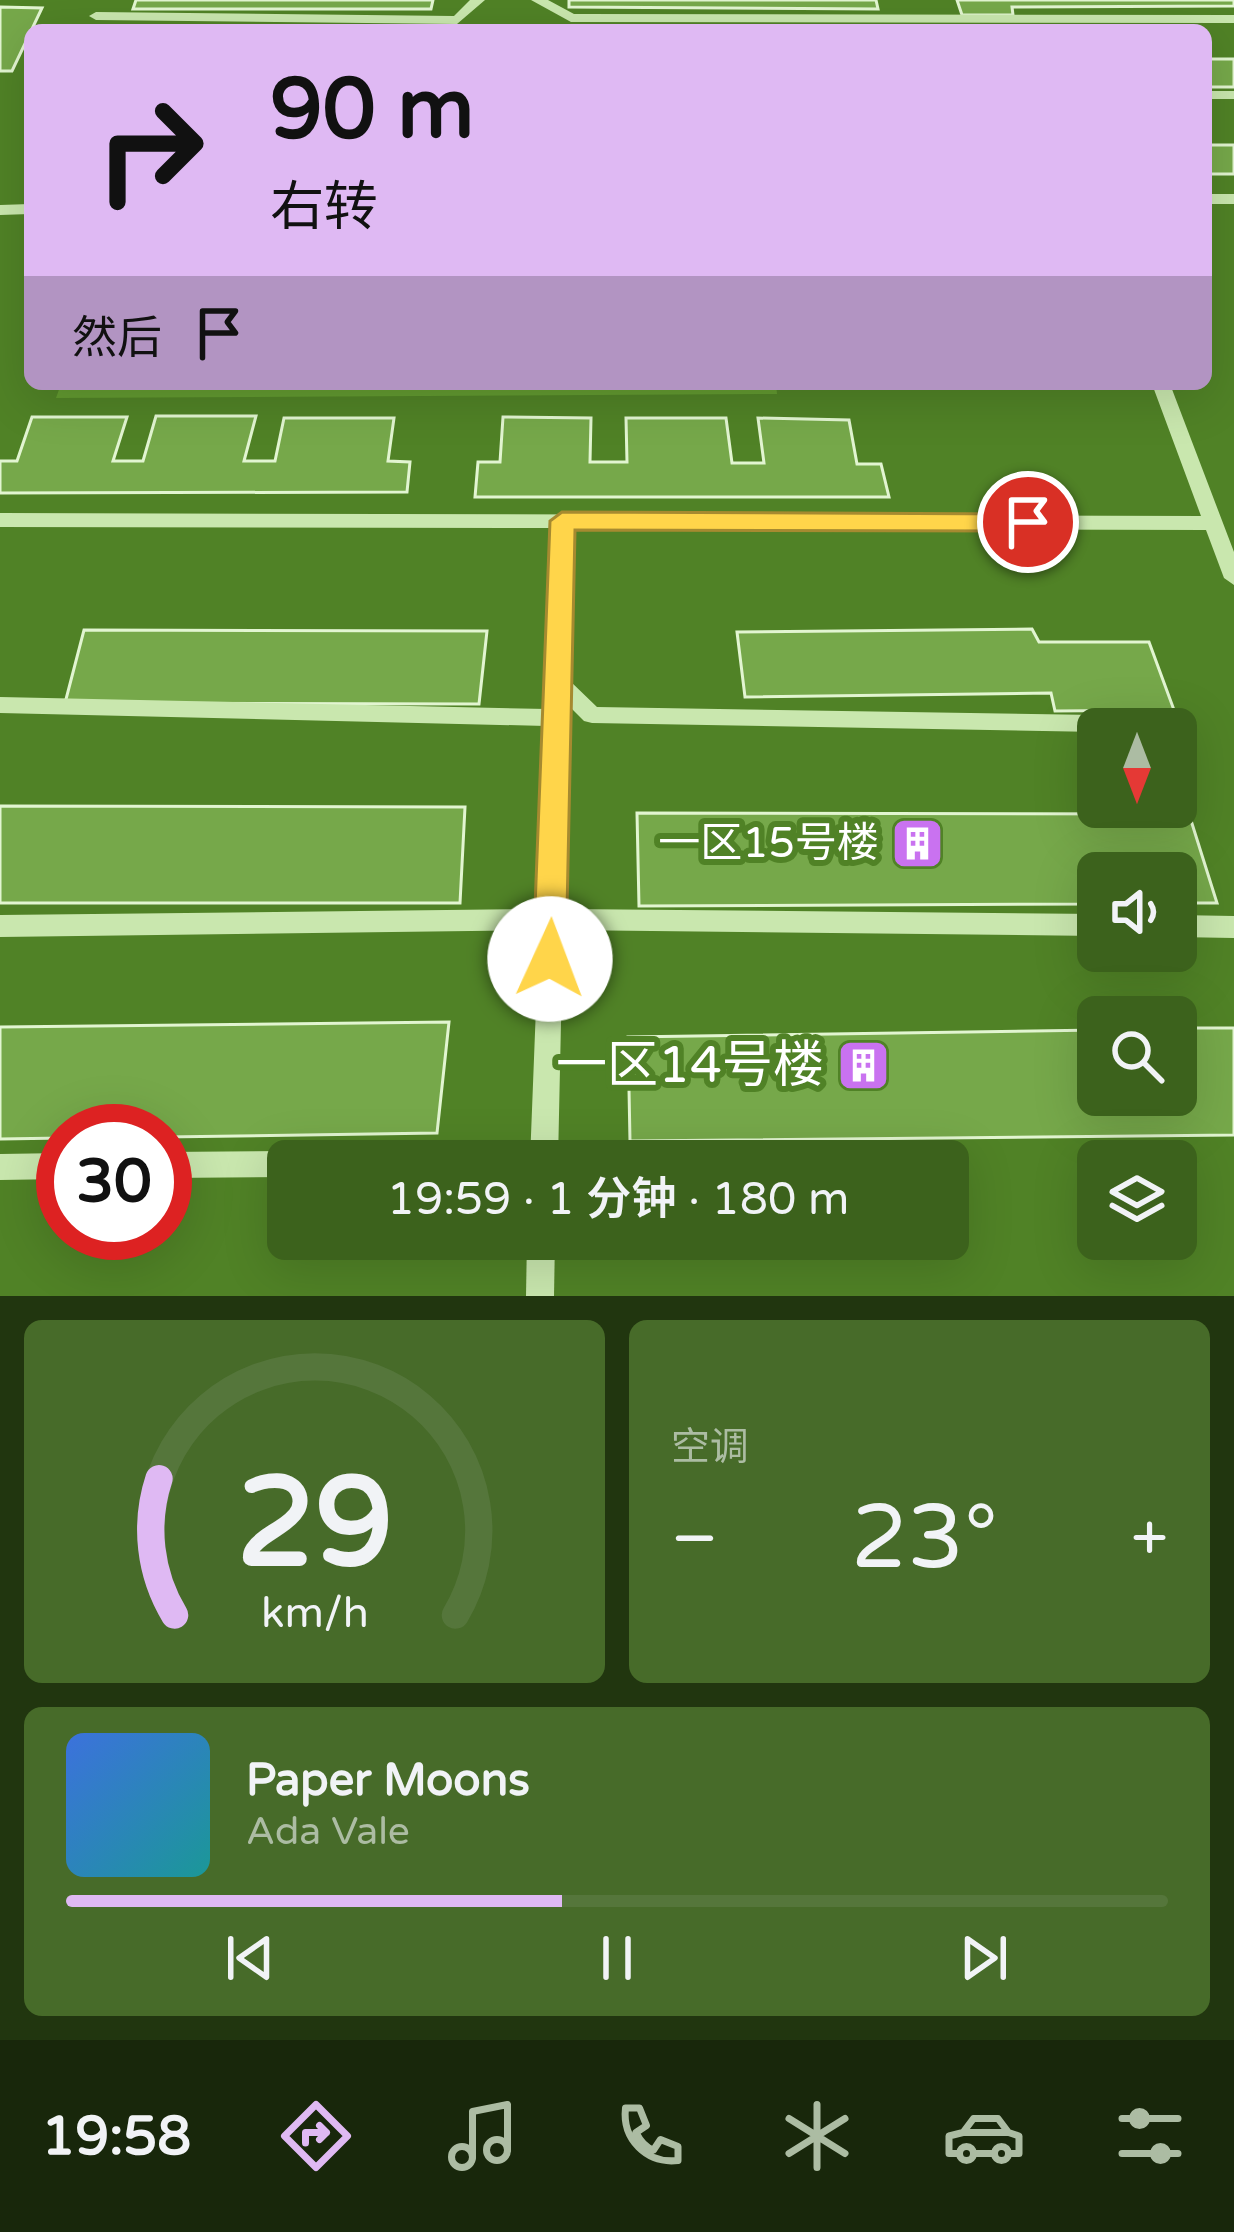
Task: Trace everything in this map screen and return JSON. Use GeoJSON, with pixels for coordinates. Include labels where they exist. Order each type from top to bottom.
{"type":"FeatureCollection","features":[{"type":"Feature","properties":{"kind":"street"},"geometry":{"type":"LineString","coordinates":[[102,0],[93,23],[457,20],[478,0]]}},
{"type":"Feature","properties":{"kind":"street"},"geometry":{"type":"LineString","coordinates":[[538,0],[571,18],[849,24]]}},
{"type":"Feature","properties":{"kind":"street"},"geometry":{"type":"LineString","coordinates":[[1025,24],[1234,19]]}},
{"type":"Feature","properties":{"kind":"street"},"geometry":{"type":"LineString","coordinates":[[1163,390],[1234,578]]}},
{"type":"Feature","properties":{"kind":"street"},"geometry":{"type":"LineString","coordinates":[[0,520],[1213,523]]}},
{"type":"Feature","properties":{"kind":"street"},"geometry":{"type":"LineString","coordinates":[[545,1140],[562,521]]}},
{"type":"Feature","properties":{"kind":"street"},"geometry":{"type":"LineString","coordinates":[[558,682],[592,715],[1077,724]]}},
{"type":"Feature","properties":{"kind":"street"},"geometry":{"type":"LineString","coordinates":[[0,705],[557,718]]}},
{"type":"Feature","properties":{"kind":"street"},"geometry":{"type":"LineString","coordinates":[[0,926],[551,919],[1077,925]]}},
{"type":"Feature","properties":{"kind":"street"},"geometry":{"type":"LineString","coordinates":[[1197,926],[1234,927]]}},
{"type":"Feature","properties":{"kind":"street"},"geometry":{"type":"LineString","coordinates":[[192,1165],[267,1164]]}},
{"type":"Feature","properties":{"kind":"street"},"geometry":{"type":"LineString","coordinates":[[0,1167],[36,1166]]}},
{"type":"Feature","properties":{"kind":"street"},"geometry":{"type":"LineString","coordinates":[[540,1296],[541,1260]]}},
{"type":"Feature","properties":{"kind":"green space"},"geometry":{"type":"Polygon","coordinates":[[[59,390],[777,390],[777,394],[56,398],[59,390]]]}},
{"type":"Feature","properties":{"kind":"building"},"geometry":{"type":"Polygon","coordinates":[[[136,0],[433,0],[431,9],[133,9],[136,0]]]}},
{"type":"Feature","properties":{"kind":"building"},"geometry":{"type":"Polygon","coordinates":[[[569,0],[876,0],[878,9],[569,7],[569,0]]]}},
{"type":"Feature","properties":{"kind":"building"},"geometry":{"type":"Polygon","coordinates":[[[957,0],[1234,0],[1234,6],[1012,7],[1013,15],[962,15],[957,0]]]}},
{"type":"Feature","properties":{"kind":"building"},"geometry":{"type":"Polygon","coordinates":[[[0,7],[42,8],[34,24],[24,24],[24,46],[12,71],[0,71],[0,7]]]}},
{"type":"Feature","properties":{"kind":"building"},"geometry":{"type":"Polygon","coordinates":[[[1212,59],[1234,59],[1234,87],[1212,87],[1212,59]]]}},
{"type":"Feature","properties":{"kind":"building"},"geometry":{"type":"Polygon","coordinates":[[[1212,145],[1234,145],[1234,174],[1212,174],[1212,145]]]}},
{"type":"Feature","properties":{"kind":"building"},"geometry":{"type":"Polygon","coordinates":[[[156,416],[256,416],[244,461],[275,461],[284,418],[394,418],[388,461],[410,462],[407,492],[0,493],[0,461],[17,461],[32,417],[127,417],[113,461],[143,461],[156,416]]]}},
{"type":"Feature","properties":{"kind":"building"},"geometry":{"type":"Polygon","coordinates":[[[503,417],[591,418],[590,462],[627,462],[626,418],[726,418],[732,463],[764,463],[758,418],[849,420],[857,464],[881,464],[889,497],[475,497],[478,462],[500,462],[503,417]]]}},
{"type":"Feature","properties":{"kind":"building"},"geometry":{"type":"Polygon","coordinates":[[[1032,629],[1039,642],[1149,642],[1173,708],[1055,711],[1051,693],[745,697],[737,632],[1032,629]]]}},
{"type":"Feature","properties":{"kind":"building"},"geometry":{"type":"Polygon","coordinates":[[[84,630],[487,631],[479,704],[65,703],[84,630]]]}},
{"type":"Feature","properties":{"kind":"building"},"geometry":{"type":"Polygon","coordinates":[[[0,806],[465,807],[460,903],[0,903],[0,806]]]}},
{"type":"Feature","properties":{"kind":"building","name":"一区15号楼"},"geometry":{"type":"Polygon","coordinates":[[[637,813],[1077,814],[1077,828],[1193,828],[1217,903],[1197,903],[1197,852],[1077,852],[1077,904],[639,906],[637,813]]]}},
{"type":"Feature","properties":{"kind":"building"},"geometry":{"type":"Polygon","coordinates":[[[449,1022],[437,1133],[192,1137],[192,1104],[36,1104],[36,1138],[0,1139],[0,1027],[449,1022]]]}},
{"type":"Feature","properties":{"kind":"building","name":"一区14号楼"},"geometry":{"type":"Polygon","coordinates":[[[1197,1028],[1234,1028],[1234,1135],[630,1140],[628,1037],[1077,1030],[1077,1116],[1197,1116],[1197,1028]]]}},
{"type":"Feature","properties":{"kind":"place","name":"一区15号楼"},"geometry":{"type":"Point","coordinates":[918,843]}},
{"type":"Feature","properties":{"kind":"place","name":"一区14号楼"},"geometry":{"type":"Point","coordinates":[863,1066]}},
{"type":"Feature","properties":{"kind":"route"},"geometry":{"type":"LineString","coordinates":[[550,959],[562,521],[1028,522]]}}]}
